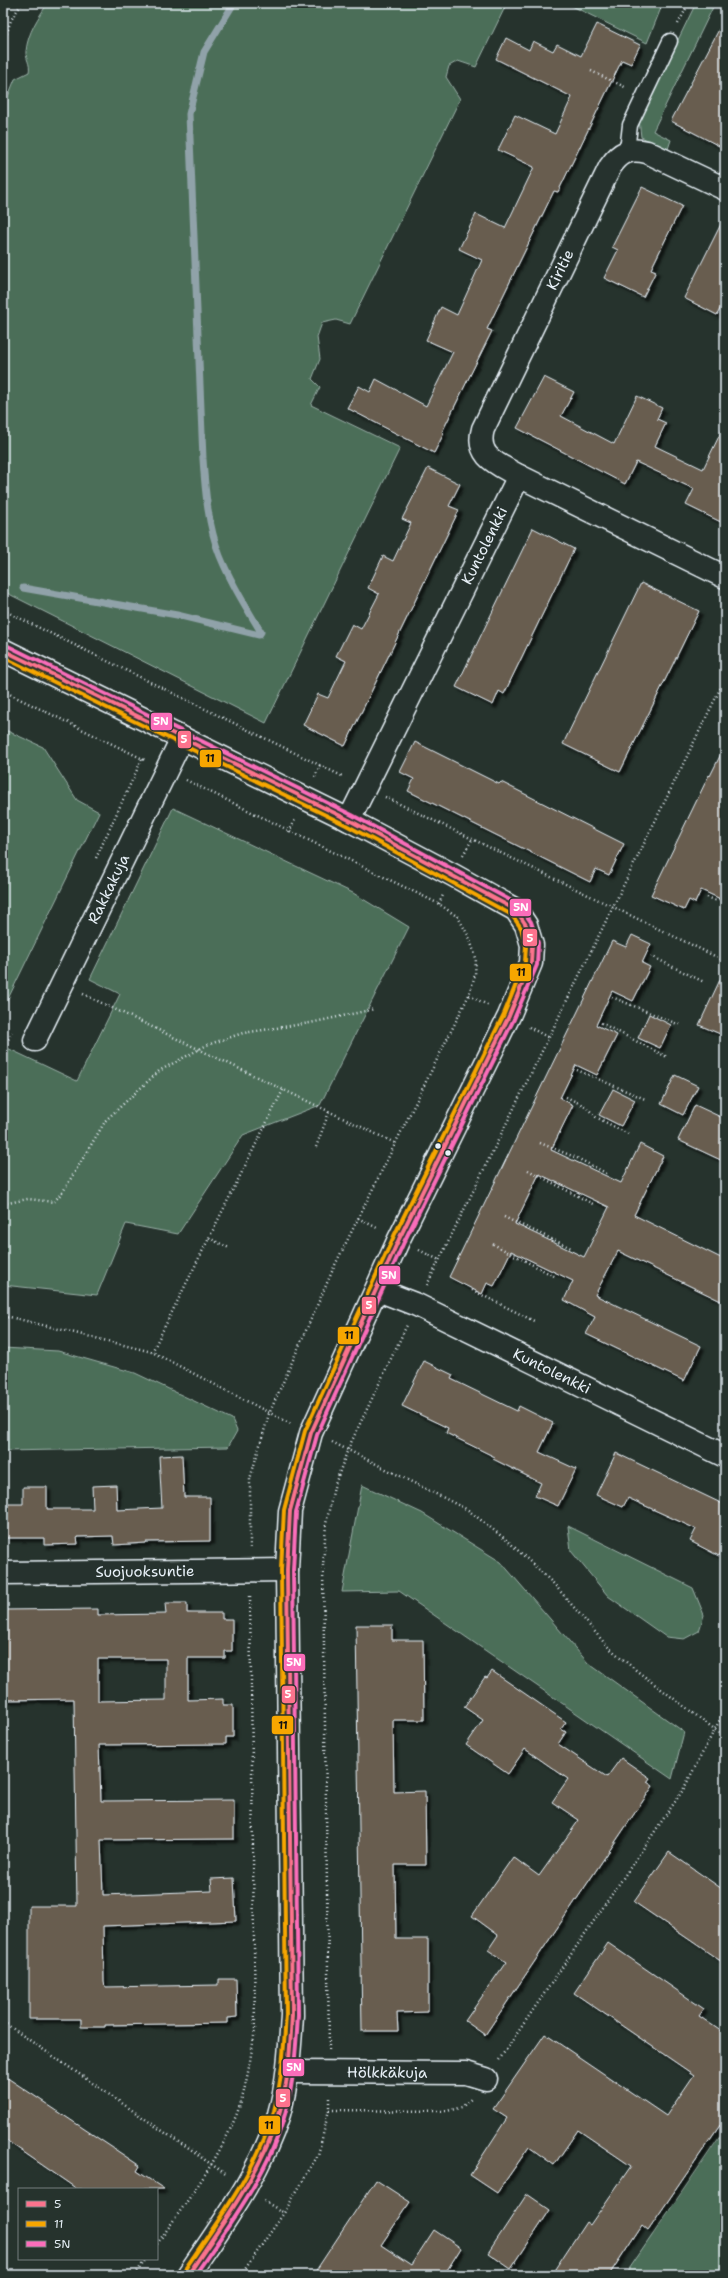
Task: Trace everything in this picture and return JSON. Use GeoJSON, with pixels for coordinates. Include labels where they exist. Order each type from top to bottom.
{"type":"FeatureCollection","features":[{"type":"Feature","properties":{"kind":"street"},"geometry":{"type":"LineString","coordinates":[[627,150],[636,149],[647,152],[725,189]]}},
{"type":"Feature","properties":{"kind":"street","name":"Kiritie"},"geometry":{"type":"LineString","coordinates":[[519,476],[491,461],[484,452],[480,440],[483,428],[610,167],[617,157],[627,150]]}},
{"type":"Feature","properties":{"kind":"street"},"geometry":{"type":"LineString","coordinates":[[519,476],[725,577]]}},
{"type":"Feature","properties":{"kind":"street","name":"Kuntolenkki"},"geometry":{"type":"LineString","coordinates":[[350,820],[519,476]]}},
{"type":"Feature","properties":{"kind":"street"},"geometry":{"type":"LineString","coordinates":[[3,650],[350,820],[516,910],[526,925],[532,945],[531,963],[509,1016],[400,1239],[378,1290],[311,1433],[290,1511],[287,1570],[292,2015],[288,2072],[279,2113],[263,2157],[246,2189],[188,2275]]}},
{"type":"Feature","properties":{"kind":"street","name":"Rakkakuja"},"geometry":{"type":"LineString","coordinates":[[35,1040],[182,738]]}},
{"type":"Feature","properties":{"kind":"street","name":"Kuntolenkki"},"geometry":{"type":"LineString","coordinates":[[378,1290],[417,1305],[725,1456]]}},
{"type":"Feature","properties":{"kind":"street","name":"Suojuoksuntie"},"geometry":{"type":"LineString","coordinates":[[3,1572],[287,1570]]}},
{"type":"Feature","properties":{"kind":"street","name":"Hölkkäkuja"},"geometry":{"type":"LineString","coordinates":[[288,2072],[466,2073],[486,2079]]}},
{"type":"Feature","properties":{"kind":"lane"},"geometry":{"type":"LineString","coordinates":[[627,150],[630,125],[670,41]]}},
{"type":"Feature","properties":{"kind":"path"},"geometry":{"type":"LineString","coordinates":[[3,45],[11,20],[22,3]]}},
{"type":"Feature","properties":{"kind":"path"},"geometry":{"type":"LineString","coordinates":[[670,41],[689,3]]}},
{"type":"Feature","properties":{"kind":"path"},"geometry":{"type":"LineString","coordinates":[[591,71],[643,96]]}},
{"type":"Feature","properties":{"kind":"path"},"geometry":{"type":"LineString","coordinates":[[241,2275],[284,2213],[318,2155],[329,2110],[323,1566],[328,1517],[334,1487],[348,1449],[417,1305],[725,679]]}},
{"type":"Feature","properties":{"kind":"path"},"geometry":{"type":"LineString","coordinates":[[3,691],[439,904],[458,916],[469,937],[476,958],[475,975],[468,995],[335,1265],[269,1414],[250,1478],[255,2030],[249,2069],[240,2103],[211,2164],[158,2243]]}},
{"type":"Feature","properties":{"kind":"path"},"geometry":{"type":"LineString","coordinates":[[707,896],[715,900],[725,898]]}},
{"type":"Feature","properties":{"kind":"path"},"geometry":{"type":"LineString","coordinates":[[651,956],[704,982]]}},
{"type":"Feature","properties":{"kind":"path"},"geometry":{"type":"LineString","coordinates":[[62,984],[395,1144]]}},
{"type":"Feature","properties":{"kind":"path"},"geometry":{"type":"LineString","coordinates":[[612,997],[682,1026]]}},
{"type":"Feature","properties":{"kind":"path"},"geometry":{"type":"LineString","coordinates":[[3,1204],[28,1199],[54,1202],[64,1190],[106,1120],[159,1071],[197,1050],[244,1033],[310,1023],[375,1009]]}},
{"type":"Feature","properties":{"kind":"path"},"geometry":{"type":"LineString","coordinates":[[602,1023],[667,1057]]}},
{"type":"Feature","properties":{"kind":"path"},"geometry":{"type":"LineString","coordinates":[[577,1070],[646,1099]]}},
{"type":"Feature","properties":{"kind":"path"},"geometry":{"type":"LineString","coordinates":[[152,1352],[283,1090]]}},
{"type":"Feature","properties":{"kind":"path"},"geometry":{"type":"LineString","coordinates":[[566,1097],[585,1106],[596,1117],[628,1134]]}},
{"type":"Feature","properties":{"kind":"path"},"geometry":{"type":"LineString","coordinates":[[316,1148],[330,1112]]}},
{"type":"Feature","properties":{"kind":"path"},"geometry":{"type":"LineString","coordinates":[[540,1143],[577,1158],[608,1174]]}},
{"type":"Feature","properties":{"kind":"path"},"geometry":{"type":"LineString","coordinates":[[528,1170],[593,1204]]}},
{"type":"Feature","properties":{"kind":"path"},"geometry":{"type":"LineString","coordinates":[[504,1217],[571,1248]]}},
{"type":"Feature","properties":{"kind":"path"},"geometry":{"type":"LineString","coordinates":[[209,1238],[229,1248]]}},
{"type":"Feature","properties":{"kind":"path"},"geometry":{"type":"LineString","coordinates":[[493,1244],[556,1277]]}},
{"type":"Feature","properties":{"kind":"path"},"geometry":{"type":"LineString","coordinates":[[472,1290],[534,1321]]}},
{"type":"Feature","properties":{"kind":"path"},"geometry":{"type":"LineString","coordinates":[[3,1318],[10,1317],[152,1352],[269,1414],[348,1449],[468,1510],[509,1542],[554,1584],[607,1646],[637,1671],[725,1736]]}},
{"type":"Feature","properties":{"kind":"path"},"geometry":{"type":"LineString","coordinates":[[329,2110],[447,2111],[455,2110],[469,2102],[683,1790],[725,1710]]}},
{"type":"Feature","properties":{"kind":"path"},"geometry":{"type":"LineString","coordinates":[[3,2022],[246,2189],[284,2213]]}},
{"type":"Feature","properties":{"kind":"path"},"geometry":{"type":"LineString","coordinates":[[136,2275],[145,2260]]}},
{"type":"Feature","properties":{"kind":"green space"},"geometry":{"type":"Polygon","coordinates":[[[48,3],[507,3],[476,67],[458,61],[449,66],[446,77],[460,99],[350,324],[336,320],[322,323],[317,337],[320,359],[312,379],[320,387],[311,405],[400,448],[266,723],[3,591],[3,109],[15,79],[29,72],[26,54],[27,44],[34,26],[48,3]]]}},
{"type":"Feature","properties":{"kind":"green space"},"geometry":{"type":"Polygon","coordinates":[[[566,3],[663,3],[647,43],[566,3]]]}},
{"type":"Feature","properties":{"kind":"green space"},"geometry":{"type":"Polygon","coordinates":[[[696,3],[715,3],[653,131],[671,140],[668,149],[641,137],[639,120],[696,3]]]}},
{"type":"Feature","properties":{"kind":"green space"},"geometry":{"type":"Polygon","coordinates":[[[3,729],[43,747],[77,800],[99,812],[3,1009],[3,729]]]}},
{"type":"Feature","properties":{"kind":"green space"},"geometry":{"type":"Polygon","coordinates":[[[173,808],[353,893],[409,927],[320,1105],[243,1135],[178,1234],[126,1224],[97,1295],[3,1285],[3,1046],[77,1081],[120,994],[90,979],[173,808]]]}},
{"type":"Feature","properties":{"kind":"green space"},"geometry":{"type":"Polygon","coordinates":[[[3,1348],[58,1351],[135,1373],[232,1419],[237,1431],[228,1447],[3,1451],[3,1348]]]}},
{"type":"Feature","properties":{"kind":"green space"},"geometry":{"type":"Polygon","coordinates":[[[362,1485],[422,1513],[501,1562],[588,1663],[684,1732],[672,1779],[399,1591],[342,1592],[362,1485]]]}},
{"type":"Feature","properties":{"kind":"green space"},"geometry":{"type":"Polygon","coordinates":[[[568,1526],[693,1588],[704,1615],[699,1631],[684,1639],[666,1637],[608,1596],[571,1551],[568,1526]]]}},
{"type":"Feature","properties":{"kind":"green space"},"geometry":{"type":"Polygon","coordinates":[[[725,2129],[725,2275],[625,2275],[725,2129]]]}},
{"type":"Feature","properties":{"kind":"building"},"geometry":{"type":"Polygon","coordinates":[[[725,18],[725,149],[671,121],[725,18]]]}},
{"type":"Feature","properties":{"kind":"building"},"geometry":{"type":"Polygon","coordinates":[[[597,24],[640,45],[631,64],[622,60],[558,192],[554,191],[487,329],[492,331],[442,432],[444,433],[434,453],[347,408],[359,386],[370,392],[376,379],[426,406],[453,352],[426,340],[441,307],[457,315],[482,260],[459,249],[476,214],[505,228],[534,167],[498,150],[515,115],[555,134],[572,97],[496,59],[506,38],[529,50],[533,41],[553,51],[557,44],[581,56],[597,24]]]}},
{"type":"Feature","properties":{"kind":"building"},"geometry":{"type":"Polygon","coordinates":[[[642,187],[682,206],[651,269],[656,271],[643,297],[604,278],[618,250],[612,247],[642,187]]]}},
{"type":"Feature","properties":{"kind":"building"},"geometry":{"type":"Polygon","coordinates":[[[725,216],[725,299],[717,315],[684,298],[725,216]]]}},
{"type":"Feature","properties":{"kind":"building"},"geometry":{"type":"Polygon","coordinates":[[[544,377],[574,392],[561,416],[614,444],[637,396],[662,408],[657,419],[666,423],[655,446],[703,469],[725,424],[725,524],[686,505],[694,489],[636,462],[625,484],[517,428],[544,377]]]}},
{"type":"Feature","properties":{"kind":"building"},"geometry":{"type":"Polygon","coordinates":[[[428,468],[460,484],[449,506],[459,510],[345,746],[303,725],[318,694],[328,698],[346,661],[336,656],[352,624],[361,629],[379,594],[368,588],[383,556],[393,561],[411,523],[402,519],[428,468]]]}},
{"type":"Feature","properties":{"kind":"building"},"geometry":{"type":"Polygon","coordinates":[[[533,528],[574,549],[504,694],[499,691],[493,705],[456,687],[533,528]]]}},
{"type":"Feature","properties":{"kind":"building"},"geometry":{"type":"Polygon","coordinates":[[[641,583],[699,611],[620,772],[563,744],[641,583]]]}},
{"type":"Feature","properties":{"kind":"building"},"geometry":{"type":"Polygon","coordinates":[[[415,742],[499,784],[501,782],[624,844],[609,875],[596,869],[590,882],[408,791],[414,779],[400,772],[415,742]]]}},
{"type":"Feature","properties":{"kind":"building"},"geometry":{"type":"Polygon","coordinates":[[[725,746],[725,901],[701,890],[695,903],[689,900],[684,910],[651,895],[709,775],[710,776],[725,746]]]}},
{"type":"Feature","properties":{"kind":"building"},"geometry":{"type":"Polygon","coordinates":[[[632,935],[651,944],[642,963],[650,967],[633,1001],[612,991],[596,1025],[617,1035],[597,1075],[576,1065],[560,1098],[573,1105],[551,1150],[621,1183],[640,1144],[663,1156],[634,1215],[725,1260],[725,1303],[618,1251],[595,1295],[701,1346],[684,1381],[586,1334],[595,1317],[564,1300],[573,1281],[511,1251],[494,1286],[487,1283],[482,1294],[449,1277],[612,941],[626,947],[632,935]],[[539,1174],[515,1224],[584,1257],[609,1207],[539,1174]]]}},
{"type":"Feature","properties":{"kind":"building"},"geometry":{"type":"Polygon","coordinates":[[[725,969],[725,1036],[699,1025],[725,969]]]}},
{"type":"Feature","properties":{"kind":"building"},"geometry":{"type":"Polygon","coordinates":[[[649,1014],[671,1025],[660,1048],[638,1038],[649,1014]]]}},
{"type":"Feature","properties":{"kind":"building"},"geometry":{"type":"Polygon","coordinates":[[[675,1075],[698,1086],[683,1115],[661,1104],[675,1075]]]}},
{"type":"Feature","properties":{"kind":"building"},"geometry":{"type":"Polygon","coordinates":[[[613,1089],[635,1100],[621,1126],[599,1115],[613,1089]]]}},
{"type":"Feature","properties":{"kind":"building"},"geometry":{"type":"Polygon","coordinates":[[[695,1105],[725,1119],[725,1162],[678,1140],[695,1105]]]}},
{"type":"Feature","properties":{"kind":"building"},"geometry":{"type":"Polygon","coordinates":[[[424,1361],[453,1375],[451,1379],[517,1411],[519,1406],[553,1423],[539,1452],[576,1469],[558,1506],[535,1496],[541,1483],[493,1459],[495,1457],[446,1433],[448,1428],[402,1406],[424,1361]]]}},
{"type":"Feature","properties":{"kind":"building"},"geometry":{"type":"Polygon","coordinates":[[[616,1453],[725,1505],[725,1544],[719,1556],[690,1541],[696,1529],[628,1498],[623,1507],[596,1495],[616,1453]]]}},
{"type":"Feature","properties":{"kind":"building"},"geometry":{"type":"Polygon","coordinates":[[[182,1455],[184,1497],[210,1497],[210,1541],[146,1542],[114,1545],[113,1536],[77,1537],[78,1544],[44,1545],[44,1538],[3,1538],[3,1504],[23,1504],[23,1487],[47,1487],[47,1509],[93,1509],[92,1486],[116,1485],[117,1510],[162,1508],[159,1456],[182,1455]]]}},
{"type":"Feature","properties":{"kind":"building"},"geometry":{"type":"Polygon","coordinates":[[[165,1603],[187,1603],[187,1613],[222,1613],[222,1619],[232,1619],[232,1651],[225,1651],[225,1658],[188,1658],[188,1700],[223,1699],[223,1705],[233,1705],[233,1737],[226,1737],[226,1744],[99,1745],[101,1801],[234,1800],[234,1839],[101,1840],[103,1895],[212,1891],[211,1879],[234,1878],[236,1921],[103,1926],[104,1982],[105,1987],[218,1985],[218,1979],[236,1979],[237,2017],[228,2018],[228,2023],[105,2025],[105,2027],[81,2027],[81,2019],[29,2019],[29,1906],[77,1906],[74,1699],[3,1700],[3,1610],[98,1609],[98,1615],[166,1614],[165,1603]],[[98,1659],[98,1701],[166,1700],[166,1659],[98,1659]]]}},
{"type":"Feature","properties":{"kind":"building"},"geometry":{"type":"Polygon","coordinates":[[[356,1625],[392,1625],[392,1640],[423,1640],[424,1720],[393,1720],[394,1792],[425,1791],[426,1865],[395,1865],[396,1939],[428,1939],[428,2012],[397,2013],[398,2031],[362,2031],[356,1625]]]}},
{"type":"Feature","properties":{"kind":"building"},"geometry":{"type":"Polygon","coordinates":[[[492,1671],[566,1722],[561,1729],[566,1732],[558,1744],[607,1777],[621,1758],[650,1778],[647,1782],[653,1786],[485,2035],[465,2021],[506,1962],[488,1950],[498,1935],[472,1916],[513,1857],[539,1876],[579,1820],[552,1802],[568,1779],[525,1749],[508,1774],[466,1745],[483,1720],[464,1707],[485,1677],[487,1678],[492,1671]]]}},
{"type":"Feature","properties":{"kind":"building"},"geometry":{"type":"Polygon","coordinates":[[[669,1852],[725,1891],[725,1964],[634,1902],[669,1852]]]}},
{"type":"Feature","properties":{"kind":"building"},"geometry":{"type":"Polygon","coordinates":[[[608,1943],[704,2009],[699,2016],[725,2034],[725,2118],[648,2230],[642,2225],[609,2275],[551,2275],[586,2222],[590,2225],[631,2166],[578,2130],[554,2165],[529,2147],[497,2193],[470,2175],[507,2118],[493,2109],[545,2034],[666,2116],[694,2075],[574,1993],[608,1943]]]}},
{"type":"Feature","properties":{"kind":"building"},"geometry":{"type":"Polygon","coordinates":[[[3,2075],[140,2166],[137,2171],[164,2189],[76,2188],[3,2138],[3,2075]]]}},
{"type":"Feature","properties":{"kind":"building"},"geometry":{"type":"Polygon","coordinates":[[[376,2180],[410,2202],[381,2245],[411,2265],[434,2230],[461,2248],[444,2275],[313,2275],[376,2180]]]}},
{"type":"Feature","properties":{"kind":"building"},"geometry":{"type":"Polygon","coordinates":[[[527,2194],[550,2210],[511,2269],[488,2253],[527,2194]]]}},
{"type":"Feature","properties":{"kind":"waterway"},"geometry":{"type":"LineString","coordinates":[[23,588],[177,615],[259,635],[261,632],[244,604],[220,556],[213,533],[208,508],[203,459],[189,114],[204,52],[234,3]]}},
{"type":"Feature","properties":{"kind":"transit line","name":"5N"},"geometry":{"type":"LineString","coordinates":[[6,645],[352,815],[519,905],[531,922],[538,943],[537,965],[514,1019],[404,1242],[317,1435],[296,1512],[293,1570],[298,2015],[293,2077],[285,2114],[269,2157],[247,2198],[195,2275]]}},
{"type":"Feature","properties":{"kind":"transit line","name":"5"},"geometry":{"type":"LineString","coordinates":[[3,650],[349,820],[516,910],[526,925],[532,945],[531,963],[509,1016],[399,1239],[311,1433],[290,1511],[287,1570],[292,2015],[287,2077],[279,2114],[262,2157],[240,2198],[188,2275]]}},
{"type":"Feature","properties":{"kind":"transit line","name":"11"},"geometry":{"type":"LineString","coordinates":[[3,657],[346,825],[512,915],[521,928],[526,946],[525,962],[504,1014],[394,1236],[305,1431],[284,1510],[281,1570],[286,2015],[281,2075],[277,2099],[267,2133],[247,2175],[183,2272]]}}]}
